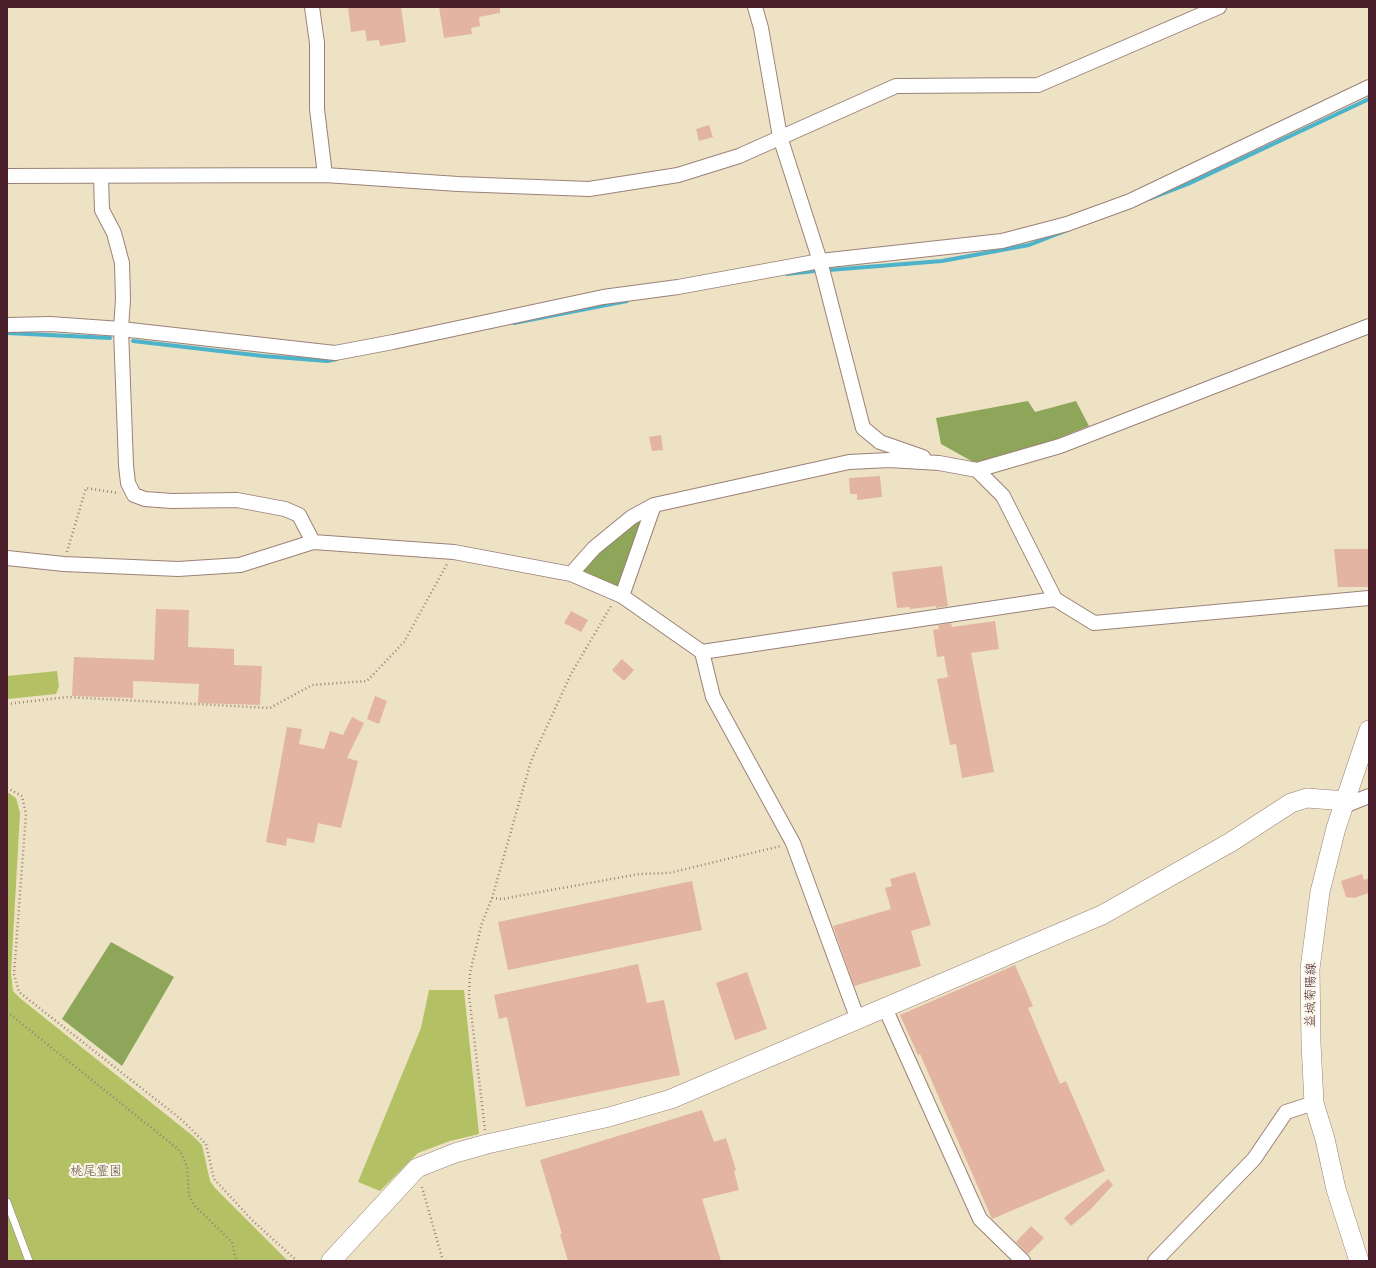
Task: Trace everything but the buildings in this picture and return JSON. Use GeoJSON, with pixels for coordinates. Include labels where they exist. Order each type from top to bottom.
{"type":"FeatureCollection","features":[{"type":"Feature","properties":{"kind":"street"},"geometry":{"type":"LineString","coordinates":[[312,7],[317,43],[317,109],[325,175]]}},
{"type":"Feature","properties":{"kind":"street"},"geometry":{"type":"LineString","coordinates":[[755,7],[761,28],[780,137],[820,261],[863,428],[880,442],[939,462],[977,470],[1060,446],[1369,326]]}},
{"type":"Feature","properties":{"kind":"street"},"geometry":{"type":"LineString","coordinates":[[7,176],[101,177],[325,175],[458,184],[589,189],[678,175],[739,156],[896,86],[1038,85],[1218,7]]}},
{"type":"Feature","properties":{"kind":"street"},"geometry":{"type":"LineString","coordinates":[[7,325],[50,324],[121,329],[335,353],[603,297],[678,287],[820,261],[1002,241],[1067,224],[1130,201],[1369,87]]}},
{"type":"Feature","properties":{"kind":"street"},"geometry":{"type":"LineString","coordinates":[[101,177],[102,210],[114,233],[122,263],[123,299],[121,329],[126,465],[128,483],[134,495],[145,499],[172,501],[237,500],[285,509],[299,515],[312,542]]}},
{"type":"Feature","properties":{"kind":"street"},"geometry":{"type":"LineString","coordinates":[[571,574],[594,548],[632,517],[654,505],[849,462],[889,460],[939,462]]}},
{"type":"Feature","properties":{"kind":"street"},"geometry":{"type":"LineString","coordinates":[[977,470],[1003,496],[1055,598],[1094,622],[1369,598]]}},
{"type":"Feature","properties":{"kind":"street"},"geometry":{"type":"LineString","coordinates":[[620,595],[654,505]]}},
{"type":"Feature","properties":{"kind":"street"},"geometry":{"type":"LineString","coordinates":[[7,558],[64,564],[178,570],[240,565],[312,542],[454,552],[571,574],[620,595],[702,652],[713,697],[793,843],[858,1020]]}},
{"type":"Feature","properties":{"kind":"street"},"geometry":{"type":"LineString","coordinates":[[702,652],[1055,598]]}},
{"type":"Feature","properties":{"kind":"street","name":"益城菊陽線"},"geometry":{"type":"LineString","coordinates":[[1359,1261],[1336,1189],[1325,1139],[1314,1103],[1311,1043],[1310,969],[1320,892],[1336,828],[1369,730]]}},
{"type":"Feature","properties":{"kind":"street"},"geometry":{"type":"LineString","coordinates":[[331,1261],[416,1168],[455,1153],[487,1144],[609,1118],[671,1099],[1102,915],[1231,842],[1291,804],[1307,798],[1345,804],[1369,796]]}},
{"type":"Feature","properties":{"kind":"street"},"geometry":{"type":"LineString","coordinates":[[885,1008],[980,1219],[1022,1261]]}},
{"type":"Feature","properties":{"kind":"street"},"geometry":{"type":"LineString","coordinates":[[1154,1261],[1254,1159],[1286,1112],[1314,1103]]}},
{"type":"Feature","properties":{"kind":"lane"},"geometry":{"type":"LineString","coordinates":[[7,1202],[29,1261]]}},
{"type":"Feature","properties":{"kind":"path"},"geometry":{"type":"LineString","coordinates":[[64,564],[86,488],[134,495]]}},
{"type":"Feature","properties":{"kind":"path"},"geometry":{"type":"LineString","coordinates":[[7,704],[67,697],[270,708],[312,685],[367,681],[404,642],[454,552]]}},
{"type":"Feature","properties":{"kind":"path"},"geometry":{"type":"LineString","coordinates":[[487,1144],[469,995],[472,966],[482,922],[492,898],[531,761],[571,674],[620,595]]}},
{"type":"Feature","properties":{"kind":"path"},"geometry":{"type":"LineString","coordinates":[[7,788],[22,796],[26,814],[14,974],[19,992],[182,1120],[206,1144],[214,1179],[253,1221],[297,1261]]}},
{"type":"Feature","properties":{"kind":"path"},"geometry":{"type":"LineString","coordinates":[[492,898],[502,899],[639,874],[669,873],[793,843]]}},
{"type":"Feature","properties":{"kind":"path"},"geometry":{"type":"LineString","coordinates":[[7,1012],[178,1149],[184,1158],[187,1168],[189,1196],[194,1205],[232,1242],[236,1261]]}},
{"type":"Feature","properties":{"kind":"path"},"geometry":{"type":"LineString","coordinates":[[416,1168],[443,1261]]}},
{"type":"Feature","properties":{"kind":"green space"},"geometry":{"type":"Polygon","coordinates":[[[1028,401],[1035,412],[1076,401],[1089,426],[984,468],[941,444],[936,418],[1028,401]]]}},
{"type":"Feature","properties":{"kind":"green space"},"geometry":{"type":"Polygon","coordinates":[[[646,515],[619,591],[581,574],[586,563],[646,515]]]}},
{"type":"Feature","properties":{"kind":"green space"},"geometry":{"type":"Polygon","coordinates":[[[57,671],[59,686],[56,694],[7,699],[7,676],[57,671]]]}},
{"type":"Feature","properties":{"kind":"green space","name":"桃尾霊園"},"geometry":{"type":"Polygon","coordinates":[[[7,792],[16,798],[20,813],[11,973],[13,991],[21,999],[193,1136],[202,1145],[210,1181],[215,1188],[288,1261],[7,1261],[7,792]]]}},
{"type":"Feature","properties":{"kind":"green space"},"geometry":{"type":"Polygon","coordinates":[[[111,942],[174,977],[122,1066],[62,1019],[111,942]]]}},
{"type":"Feature","properties":{"kind":"green space"},"geometry":{"type":"Polygon","coordinates":[[[429,990],[464,990],[479,1134],[450,1141],[418,1153],[380,1191],[358,1182],[421,1028],[429,990]]]}},
{"type":"Feature","properties":{"kind":"waterway"},"geometry":{"type":"LineString","coordinates":[[1149,199],[1188,184],[1369,99]]}},
{"type":"Feature","properties":{"kind":"waterway"},"geometry":{"type":"LineString","coordinates":[[829,270],[942,261],[1029,245],[1068,230]]}},
{"type":"Feature","properties":{"kind":"waterway"},"geometry":{"type":"LineString","coordinates":[[787,274],[815,271]]}},
{"type":"Feature","properties":{"kind":"waterway"},"geometry":{"type":"LineString","coordinates":[[514,323],[627,301]]}},
{"type":"Feature","properties":{"kind":"waterway"},"geometry":{"type":"LineString","coordinates":[[7,333],[110,338]]}},
{"type":"Feature","properties":{"kind":"waterway"},"geometry":{"type":"LineString","coordinates":[[133,341],[263,356],[327,361],[337,359]]}}]}
